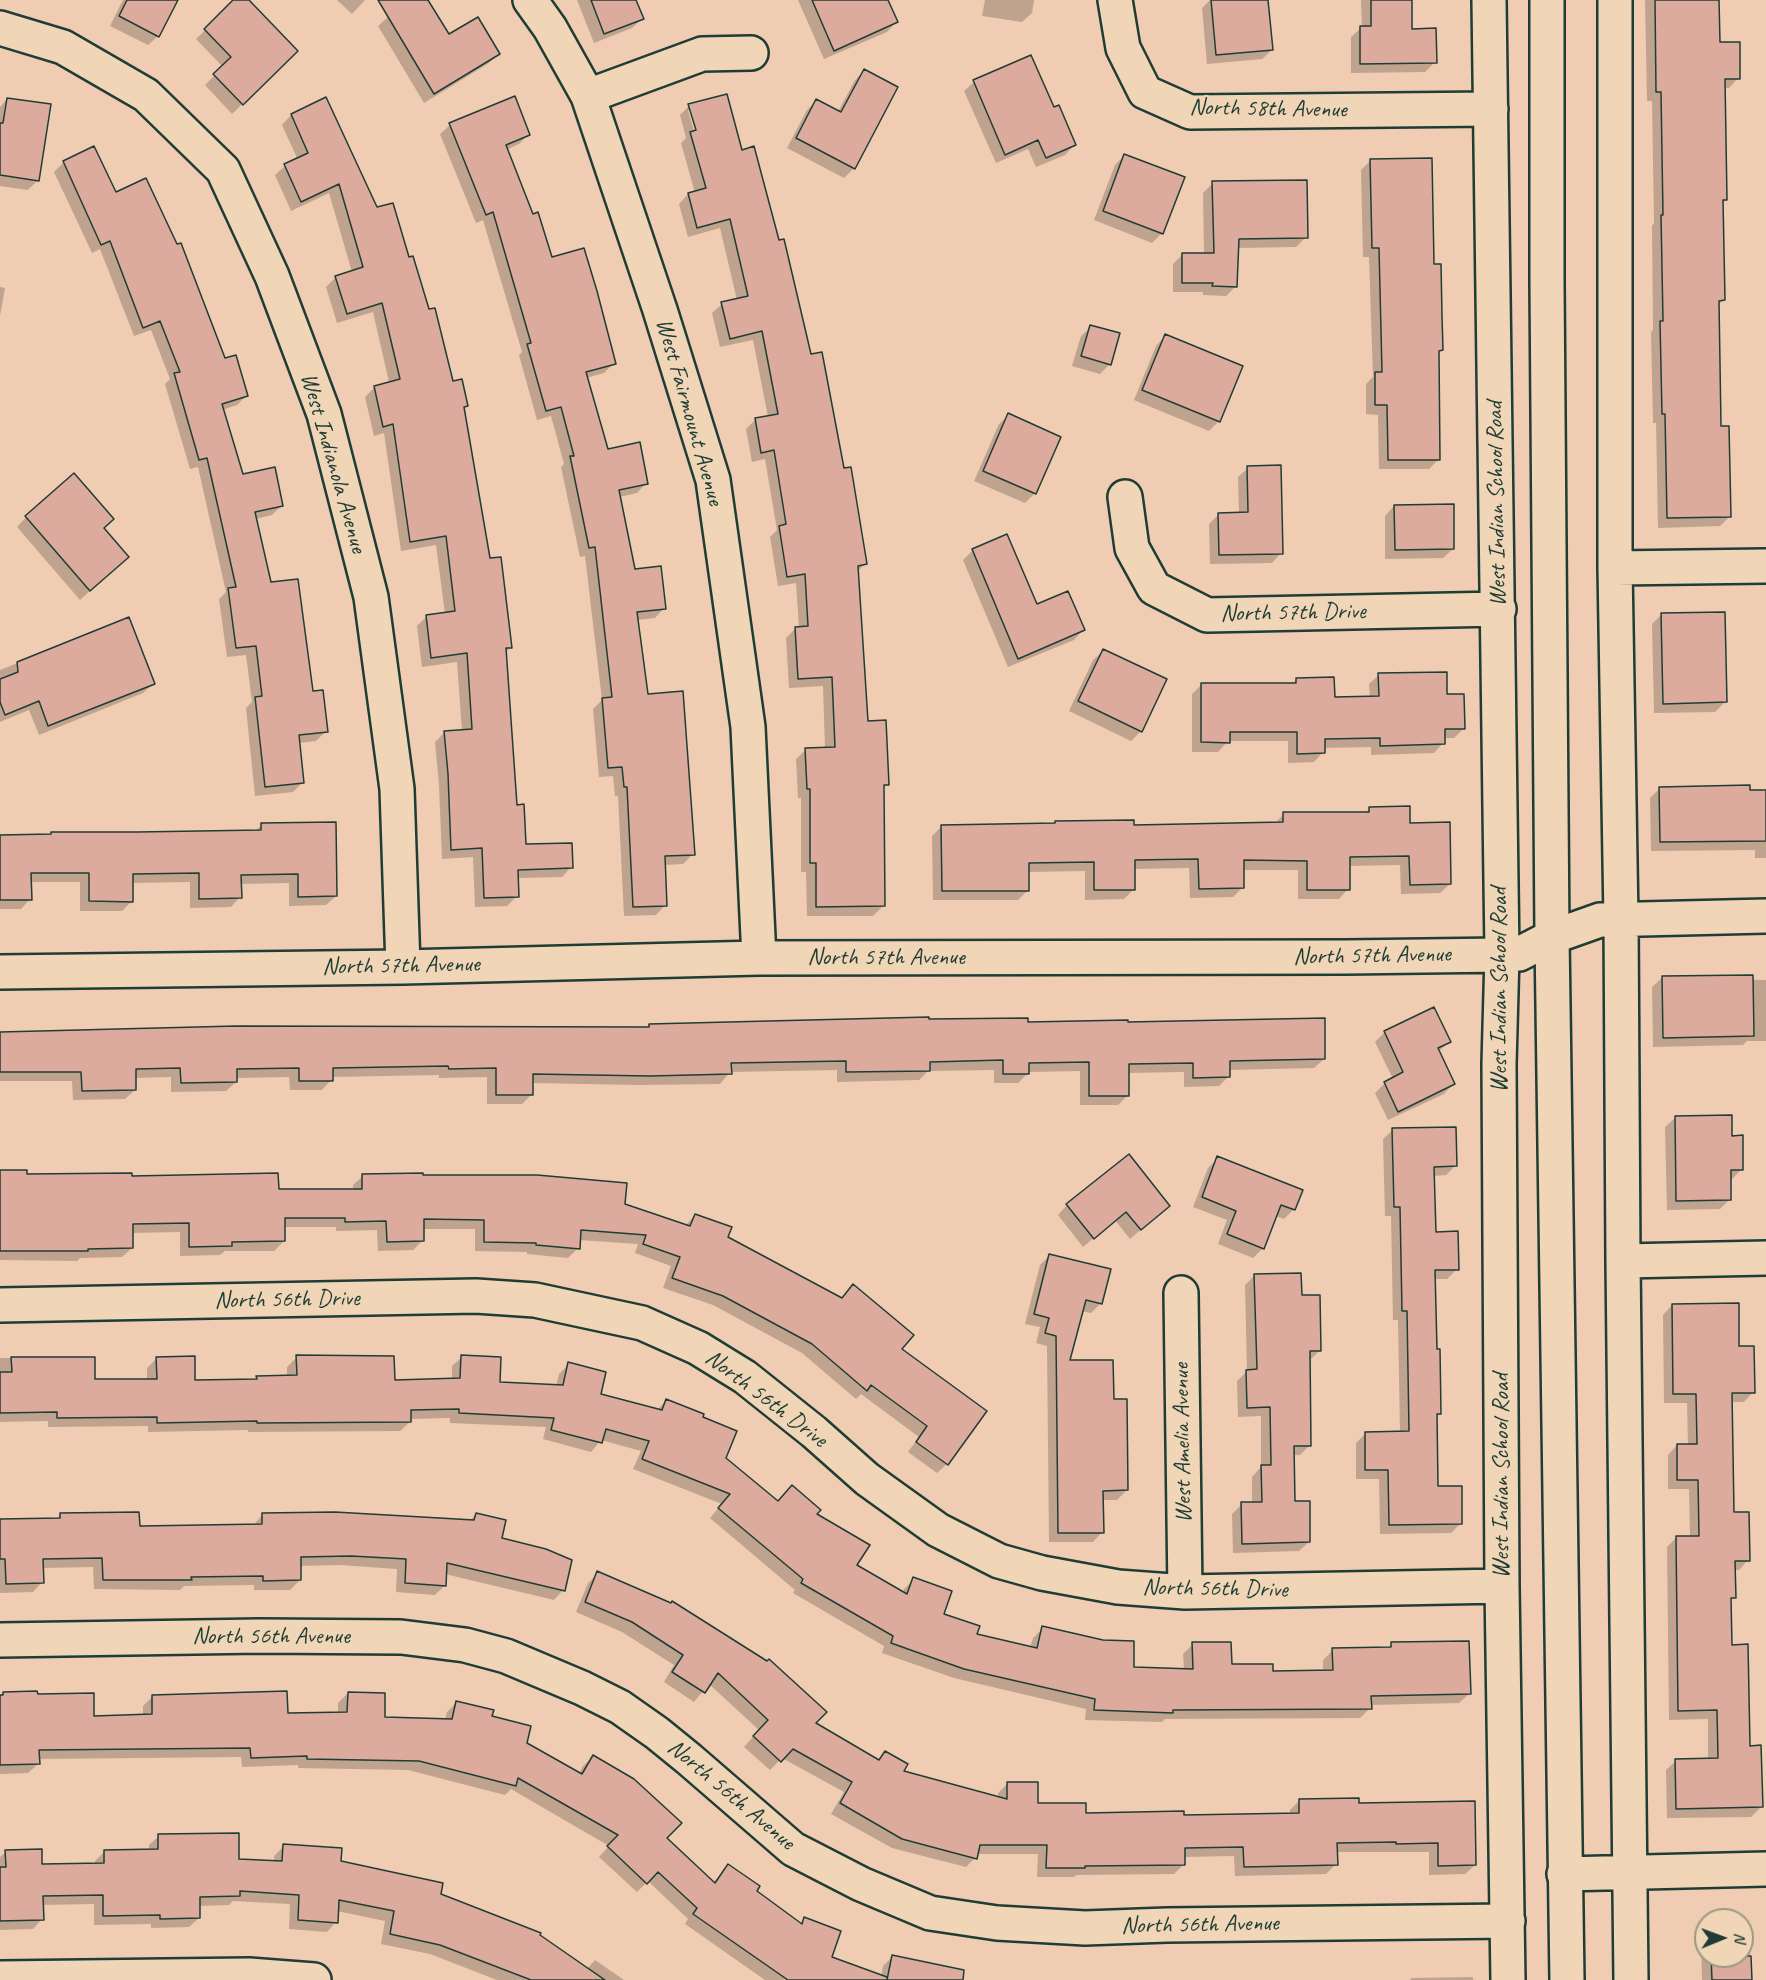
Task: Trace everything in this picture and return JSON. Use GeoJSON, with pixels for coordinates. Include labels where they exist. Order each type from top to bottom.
{"type":"FeatureCollection","features":[{"type":"Feature","properties":{"kind":"street","name":"West Fairmount Avenue"},"geometry":{"type":"LineString","coordinates":[[530,0],[550,28],[588,96],[660,310],[713,480],[748,726],[759,958]]}},
{"type":"Feature","properties":{"kind":"street","name":"North 58th Avenue"},"geometry":{"type":"LineString","coordinates":[[1115,0],[1123,48],[1145,92],[1190,112],[1491,110]]}},
{"type":"Feature","properties":{"kind":"street","name":"West Indian School Road"},"geometry":{"type":"LineString","coordinates":[[1489,0],[1499,609],[1502,955],[1499,1064],[1502,1586],[1508,1980]]}},
{"type":"Feature","properties":{"kind":"street"},"geometry":{"type":"LineString","coordinates":[[1547,0],[1552,937],[1567,1980]]}},
{"type":"Feature","properties":{"kind":"street"},"geometry":{"type":"LineString","coordinates":[[1615,0],[1615,568],[1621,919],[1631,1980]]}},
{"type":"Feature","properties":{"kind":"street","name":"West Indianola Avenue"},"geometry":{"type":"LineString","coordinates":[[0,28],[63,46],[146,95],[223,170],[272,276],[324,414],[371,597],[397,789],[404,966]]}},
{"type":"Feature","properties":{"kind":"street"},"geometry":{"type":"LineString","coordinates":[[588,96],[702,54],[751,53]]}},
{"type":"Feature","properties":{"kind":"street","name":"North 57th Drive"},"geometry":{"type":"LineString","coordinates":[[1125,497],[1132,548],[1154,588],[1207,615],[1499,609]]}},
{"type":"Feature","properties":{"kind":"street"},"geometry":{"type":"LineString","coordinates":[[1615,568],[1766,566]]}},
{"type":"Feature","properties":{"kind":"street","name":"North 57th Avenue"},"geometry":{"type":"LineString","coordinates":[[0,972],[759,958],[1502,955],[1519,954],[1552,937],[1600,920],[1766,916]]}},
{"type":"Feature","properties":{"kind":"street"},"geometry":{"type":"LineString","coordinates":[[1623,1261],[1766,1258]]}},
{"type":"Feature","properties":{"kind":"street","name":"West Amelia Avenue"},"geometry":{"type":"LineString","coordinates":[[1181,1293],[1185,1592]]}},
{"type":"Feature","properties":{"kind":"street","name":"North 56th Drive"},"geometry":{"type":"LineString","coordinates":[[0,1305],[476,1296],[535,1300],[642,1323],[698,1348],[745,1377],[814,1432],[867,1479],[903,1506],[938,1530],[999,1561],[1042,1573],[1118,1587],[1185,1592],[1502,1586]]}},
{"type":"Feature","properties":{"kind":"street","name":"North 56th Avenue"},"geometry":{"type":"LineString","coordinates":[[0,1640],[260,1636],[401,1637],[465,1645],[506,1656],[620,1707],[681,1753],[793,1849],[861,1884],[930,1912],[997,1923],[1085,1928],[1508,1921]]}},
{"type":"Feature","properties":{"kind":"street"},"geometry":{"type":"LineString","coordinates":[[1564,1874],[1766,1869]]}},
{"type":"Feature","properties":{"kind":"street"},"geometry":{"type":"LineString","coordinates":[[0,1978],[249,1977],[314,1980]]}},
{"type":"Feature","properties":{"kind":"building"},"geometry":{"type":"Polygon","coordinates":[[[127,0],[178,0],[159,37],[119,16],[127,0]]]}},
{"type":"Feature","properties":{"kind":"building"},"geometry":{"type":"Polygon","coordinates":[[[233,0],[249,0],[298,51],[243,105],[213,74],[231,57],[204,29],[233,0]]]}},
{"type":"Feature","properties":{"kind":"building"},"geometry":{"type":"Polygon","coordinates":[[[378,0],[428,0],[449,34],[478,17],[500,54],[434,94],[378,0]]]}},
{"type":"Feature","properties":{"kind":"building"},"geometry":{"type":"Polygon","coordinates":[[[591,0],[636,0],[644,19],[604,34],[591,0]]]}},
{"type":"Feature","properties":{"kind":"building"},"geometry":{"type":"Polygon","coordinates":[[[812,0],[888,0],[898,22],[834,51],[812,0]]]}},
{"type":"Feature","properties":{"kind":"building"},"geometry":{"type":"Polygon","coordinates":[[[1211,0],[1268,0],[1273,50],[1216,55],[1211,0]]]}},
{"type":"Feature","properties":{"kind":"building"},"geometry":{"type":"Polygon","coordinates":[[[1371,0],[1412,0],[1412,29],[1436,28],[1437,63],[1360,64],[1360,26],[1371,26],[1371,0]]]}},
{"type":"Feature","properties":{"kind":"building"},"geometry":{"type":"Polygon","coordinates":[[[1655,0],[1719,0],[1720,42],[1740,42],[1740,79],[1725,79],[1727,200],[1723,200],[1725,300],[1719,301],[1721,426],[1729,426],[1731,517],[1667,518],[1660,321],[1663,321],[1661,92],[1656,92],[1655,0]]]}},
{"type":"Feature","properties":{"kind":"building"},"geometry":{"type":"Polygon","coordinates":[[[1031,55],[1054,107],[1059,105],[1076,145],[1046,158],[1038,140],[1005,155],[973,80],[1031,55]]]}},
{"type":"Feature","properties":{"kind":"building"},"geometry":{"type":"Polygon","coordinates":[[[864,69],[898,87],[855,169],[796,138],[816,99],[841,112],[864,69]]]}},
{"type":"Feature","properties":{"kind":"building"},"geometry":{"type":"Polygon","coordinates":[[[727,94],[742,150],[754,146],[779,240],[784,239],[811,354],[822,352],[844,468],[851,467],[867,564],[858,566],[868,721],[886,720],[889,785],[884,785],[885,906],[816,907],[816,863],[810,863],[810,789],[807,789],[805,748],[835,747],[832,677],[798,679],[795,627],[808,626],[805,574],[787,577],[779,526],[786,524],[774,450],[761,453],[755,418],[778,414],[762,331],[730,339],[721,302],[748,296],[730,219],[697,228],[688,193],[706,188],[690,132],[696,130],[688,104],[727,94]]]}},
{"type":"Feature","properties":{"kind":"building"},"geometry":{"type":"Polygon","coordinates":[[[515,96],[530,135],[506,145],[533,214],[538,212],[552,257],[584,248],[597,291],[616,364],[586,372],[608,449],[640,442],[648,484],[619,490],[635,569],[661,566],[666,609],[637,612],[648,694],[683,691],[695,855],[665,856],[667,906],[633,907],[627,787],[624,787],[622,767],[608,768],[602,698],[612,697],[595,547],[589,548],[570,456],[574,456],[561,407],[546,411],[527,344],[531,343],[493,212],[486,215],[449,123],[515,96]]]}},
{"type":"Feature","properties":{"kind":"building"},"geometry":{"type":"Polygon","coordinates":[[[326,97],[377,207],[393,203],[409,257],[413,256],[429,309],[435,308],[453,381],[462,379],[468,406],[464,407],[490,558],[501,557],[512,648],[506,648],[517,805],[524,804],[526,844],[572,843],[573,868],[518,870],[519,897],[484,898],[482,848],[451,850],[444,731],[472,729],[467,653],[431,658],[426,615],[455,611],[446,536],[410,542],[393,424],[383,427],[374,386],[400,379],[382,303],[347,314],[335,276],[363,267],[339,184],[301,202],[284,164],[308,153],[291,114],[326,97]]]}},
{"type":"Feature","properties":{"kind":"building"},"geometry":{"type":"Polygon","coordinates":[[[7,98],[51,104],[39,181],[0,175],[0,123],[3,123],[7,98]]]}},
{"type":"Feature","properties":{"kind":"building"},"geometry":{"type":"Polygon","coordinates":[[[94,146],[116,192],[146,178],[177,244],[181,243],[225,358],[236,355],[248,396],[222,404],[243,474],[275,467],[283,506],[255,512],[271,582],[298,579],[313,691],[323,690],[328,732],[299,735],[304,783],[265,787],[255,697],[262,696],[256,646],[236,648],[228,588],[236,587],[207,458],[199,460],[174,373],[180,372],[160,321],[143,328],[110,241],[101,245],[63,161],[94,146]]]}},
{"type":"Feature","properties":{"kind":"building"},"geometry":{"type":"Polygon","coordinates":[[[1124,154],[1185,177],[1163,234],[1103,211],[1124,154]]]}},
{"type":"Feature","properties":{"kind":"building"},"geometry":{"type":"Polygon","coordinates":[[[1432,158],[1434,264],[1441,264],[1443,350],[1439,351],[1440,460],[1388,460],[1387,405],[1375,405],[1375,372],[1382,372],[1379,248],[1372,248],[1370,159],[1432,158]]]}},
{"type":"Feature","properties":{"kind":"building"},"geometry":{"type":"Polygon","coordinates":[[[1307,180],[1308,238],[1239,239],[1237,287],[1212,286],[1213,283],[1182,283],[1182,253],[1214,253],[1212,181],[1307,180]]]}},
{"type":"Feature","properties":{"kind":"building"},"geometry":{"type":"Polygon","coordinates":[[[1090,325],[1120,333],[1111,365],[1081,356],[1090,325]]]}},
{"type":"Feature","properties":{"kind":"building"},"geometry":{"type":"Polygon","coordinates":[[[1165,334],[1243,366],[1220,422],[1142,390],[1165,334]]]}},
{"type":"Feature","properties":{"kind":"building"},"geometry":{"type":"Polygon","coordinates":[[[1008,413],[1061,437],[1036,494],[983,471],[1008,413]]]}},
{"type":"Feature","properties":{"kind":"building"},"geometry":{"type":"Polygon","coordinates":[[[1281,465],[1283,554],[1219,555],[1218,513],[1248,512],[1247,466],[1281,465]]]}},
{"type":"Feature","properties":{"kind":"building"},"geometry":{"type":"Polygon","coordinates":[[[74,473],[114,519],[104,528],[129,557],[90,591],[25,516],[74,473]]]}},
{"type":"Feature","properties":{"kind":"building"},"geometry":{"type":"Polygon","coordinates":[[[1454,504],[1454,549],[1395,550],[1394,505],[1454,504]]]}},
{"type":"Feature","properties":{"kind":"building"},"geometry":{"type":"Polygon","coordinates":[[[1007,534],[1037,604],[1068,591],[1085,630],[1018,659],[972,549],[1007,534]]]}},
{"type":"Feature","properties":{"kind":"building"},"geometry":{"type":"Polygon","coordinates":[[[1725,612],[1727,702],[1663,704],[1661,613],[1725,612]]]}},
{"type":"Feature","properties":{"kind":"building"},"geometry":{"type":"Polygon","coordinates":[[[129,617],[155,684],[48,726],[39,701],[5,715],[0,702],[0,679],[18,672],[17,662],[129,617]]]}},
{"type":"Feature","properties":{"kind":"building"},"geometry":{"type":"Polygon","coordinates":[[[1103,649],[1167,679],[1142,732],[1078,701],[1103,649]]]}},
{"type":"Feature","properties":{"kind":"building"},"geometry":{"type":"Polygon","coordinates":[[[1447,672],[1447,694],[1464,694],[1465,729],[1445,729],[1445,744],[1380,746],[1380,738],[1325,739],[1325,753],[1297,754],[1297,732],[1230,732],[1230,743],[1201,742],[1201,683],[1296,683],[1296,678],[1334,677],[1335,697],[1379,696],[1378,673],[1447,672]]]}},
{"type":"Feature","properties":{"kind":"building"},"geometry":{"type":"Polygon","coordinates":[[[1750,785],[1750,790],[1766,790],[1766,841],[1660,842],[1659,787],[1750,785]]]}},
{"type":"Feature","properties":{"kind":"building"},"geometry":{"type":"Polygon","coordinates":[[[1410,806],[1410,823],[1450,822],[1451,884],[1410,885],[1409,856],[1350,857],[1350,890],[1307,890],[1307,861],[1244,860],[1244,888],[1199,889],[1198,859],[1135,860],[1135,890],[1094,890],[1094,862],[1029,863],[1029,891],[942,891],[941,825],[1134,820],[1134,825],[1283,822],[1283,812],[1369,812],[1369,807],[1410,806]]]}},
{"type":"Feature","properties":{"kind":"building"},"geometry":{"type":"Polygon","coordinates":[[[336,822],[337,896],[298,897],[298,874],[241,875],[242,898],[199,899],[199,873],[133,874],[133,902],[89,901],[89,873],[31,873],[32,900],[0,900],[0,835],[51,834],[51,832],[261,830],[261,823],[336,822]]]}},
{"type":"Feature","properties":{"kind":"building"},"geometry":{"type":"Polygon","coordinates":[[[1753,975],[1754,1036],[1663,1038],[1662,976],[1753,975]]]}},
{"type":"Feature","properties":{"kind":"building"},"geometry":{"type":"Polygon","coordinates":[[[1434,1007],[1451,1042],[1438,1048],[1455,1084],[1398,1112],[1384,1082],[1403,1072],[1384,1031],[1434,1007]]]}},
{"type":"Feature","properties":{"kind":"building"},"geometry":{"type":"Polygon","coordinates":[[[929,1017],[929,1019],[1028,1018],[1028,1022],[1325,1018],[1325,1059],[1230,1061],[1230,1077],[1193,1078],[1193,1063],[1129,1064],[1129,1096],[1089,1096],[1089,1062],[1029,1063],[1029,1074],[1003,1074],[1003,1060],[930,1062],[930,1071],[846,1072],[846,1061],[731,1063],[732,1074],[650,1076],[533,1074],[533,1095],[496,1095],[496,1068],[449,1069],[448,1066],[333,1068],[333,1081],[299,1081],[299,1068],[237,1069],[237,1082],[181,1083],[180,1068],[136,1069],[136,1090],[82,1091],[81,1072],[0,1072],[0,1032],[236,1026],[649,1027],[649,1024],[929,1017]]]}},
{"type":"Feature","properties":{"kind":"building"},"geometry":{"type":"Polygon","coordinates":[[[1732,1115],[1732,1136],[1743,1135],[1743,1170],[1731,1170],[1731,1200],[1676,1201],[1675,1116],[1732,1115]]]}},
{"type":"Feature","properties":{"kind":"building"},"geometry":{"type":"Polygon","coordinates":[[[1456,1127],[1457,1166],[1434,1167],[1436,1232],[1458,1231],[1459,1270],[1435,1270],[1441,1414],[1437,1414],[1438,1486],[1462,1486],[1462,1524],[1389,1525],[1388,1470],[1365,1470],[1365,1432],[1409,1431],[1407,1311],[1402,1311],[1400,1207],[1394,1207],[1392,1128],[1456,1127]]]}},
{"type":"Feature","properties":{"kind":"building"},"geometry":{"type":"Polygon","coordinates":[[[1129,1154],[1170,1206],[1141,1230],[1126,1212],[1094,1239],[1066,1204],[1129,1154]]]}},
{"type":"Feature","properties":{"kind":"building"},"geometry":{"type":"Polygon","coordinates":[[[1217,1156],[1303,1190],[1295,1210],[1281,1205],[1264,1249],[1227,1234],[1236,1211],[1202,1197],[1217,1156]]]}},
{"type":"Feature","properties":{"kind":"building"},"geometry":{"type":"Polygon","coordinates":[[[0,1170],[27,1170],[27,1174],[132,1173],[132,1176],[278,1173],[279,1189],[362,1189],[362,1174],[537,1175],[627,1183],[625,1204],[690,1226],[695,1214],[732,1227],[728,1237],[842,1298],[853,1284],[914,1335],[902,1349],[987,1411],[948,1465],[916,1442],[927,1426],[871,1385],[867,1391],[812,1344],[723,1296],[672,1278],[680,1257],[643,1244],[646,1235],[581,1230],[580,1249],[536,1245],[536,1243],[484,1242],[484,1220],[424,1219],[424,1241],[387,1242],[386,1221],[345,1222],[345,1218],[285,1218],[285,1241],[232,1242],[232,1246],[189,1247],[189,1223],[133,1224],[133,1248],[88,1249],[88,1251],[0,1251],[0,1170]]]}},
{"type":"Feature","properties":{"kind":"building"},"geometry":{"type":"Polygon","coordinates":[[[1049,1254],[1111,1269],[1102,1304],[1086,1300],[1070,1360],[1113,1360],[1114,1399],[1127,1399],[1128,1490],[1103,1491],[1104,1533],[1058,1533],[1056,1336],[1045,1333],[1049,1318],[1034,1314],[1049,1254]]]}},
{"type":"Feature","properties":{"kind":"building"},"geometry":{"type":"Polygon","coordinates":[[[1301,1273],[1302,1295],[1320,1295],[1321,1351],[1310,1351],[1311,1446],[1294,1446],[1295,1501],[1310,1501],[1310,1542],[1242,1544],[1241,1502],[1262,1502],[1261,1465],[1271,1465],[1270,1407],[1247,1408],[1246,1370],[1257,1369],[1254,1274],[1301,1273]]]}},
{"type":"Feature","properties":{"kind":"building"},"geometry":{"type":"Polygon","coordinates":[[[1739,1303],[1739,1346],[1754,1346],[1755,1393],[1732,1393],[1734,1512],[1749,1512],[1750,1561],[1735,1561],[1736,1598],[1731,1598],[1732,1645],[1748,1644],[1750,1746],[1761,1745],[1763,1807],[1676,1809],[1675,1759],[1718,1758],[1717,1710],[1678,1711],[1676,1536],[1699,1536],[1698,1480],[1677,1480],[1677,1444],[1697,1444],[1696,1394],[1673,1394],[1672,1304],[1739,1303]]]}},
{"type":"Feature","properties":{"kind":"building"},"geometry":{"type":"Polygon","coordinates":[[[296,1355],[394,1356],[395,1380],[460,1378],[461,1355],[501,1357],[500,1382],[563,1385],[568,1362],[606,1372],[601,1394],[662,1410],[666,1399],[704,1414],[703,1417],[737,1431],[726,1458],[778,1501],[792,1485],[821,1510],[817,1514],[870,1545],[857,1565],[907,1594],[913,1577],[952,1591],[944,1614],[980,1626],[977,1634],[1037,1648],[1042,1626],[1103,1640],[1134,1641],[1134,1667],[1193,1669],[1192,1642],[1231,1642],[1232,1664],[1273,1664],[1273,1671],[1333,1670],[1332,1648],[1391,1647],[1391,1642],[1469,1641],[1471,1694],[1371,1696],[1372,1709],[1173,1710],[1173,1713],[1094,1710],[1095,1699],[964,1669],[891,1643],[893,1636],[801,1583],[803,1579],[718,1508],[730,1494],[642,1459],[649,1441],[606,1429],[602,1443],[551,1430],[554,1418],[459,1413],[459,1409],[411,1410],[411,1422],[157,1423],[157,1417],[57,1418],[57,1412],[0,1413],[0,1372],[12,1372],[11,1357],[95,1357],[95,1379],[157,1379],[156,1357],[195,1356],[195,1380],[257,1379],[256,1376],[297,1375],[296,1355]]]}},
{"type":"Feature","properties":{"kind":"building"},"geometry":{"type":"Polygon","coordinates":[[[139,1512],[140,1526],[262,1524],[262,1513],[335,1512],[474,1520],[476,1513],[506,1520],[502,1538],[546,1549],[572,1560],[565,1591],[447,1563],[446,1586],[405,1583],[406,1559],[351,1556],[301,1557],[301,1580],[263,1581],[263,1576],[191,1577],[192,1580],[103,1580],[102,1558],[43,1559],[44,1583],[6,1584],[5,1559],[0,1559],[0,1519],[60,1518],[60,1513],[139,1512]]]}},
{"type":"Feature","properties":{"kind":"building"},"geometry":{"type":"Polygon","coordinates":[[[597,1571],[671,1603],[672,1601],[767,1661],[769,1659],[827,1712],[816,1723],[879,1760],[885,1751],[908,1764],[904,1771],[1007,1799],[1007,1782],[1038,1782],[1038,1803],[1086,1803],[1086,1813],[1184,1811],[1184,1815],[1299,1813],[1299,1799],[1359,1798],[1359,1803],[1475,1801],[1476,1865],[1438,1866],[1438,1843],[1396,1844],[1396,1842],[1337,1843],[1338,1865],[1244,1867],[1243,1847],[1185,1848],[1185,1865],[1046,1868],[1047,1845],[980,1845],[977,1859],[902,1839],[840,1803],[852,1782],[793,1749],[781,1762],[753,1736],[768,1720],[718,1673],[705,1693],[672,1672],[683,1655],[632,1622],[585,1602],[597,1571]]]}},
{"type":"Feature","properties":{"kind":"building"},"geometry":{"type":"Polygon","coordinates":[[[37,1691],[38,1694],[94,1693],[94,1716],[152,1714],[152,1695],[287,1691],[288,1713],[347,1712],[348,1692],[385,1693],[385,1717],[452,1719],[456,1701],[494,1710],[492,1716],[531,1726],[527,1743],[582,1774],[593,1755],[634,1779],[682,1823],[667,1838],[715,1883],[728,1864],[760,1886],[757,1891],[802,1924],[804,1917],[841,1931],[832,1957],[887,1977],[887,1980],[788,1980],[693,1914],[697,1908],[658,1872],[647,1884],[607,1846],[618,1835],[518,1778],[516,1786],[419,1761],[307,1759],[307,1756],[251,1758],[250,1748],[39,1750],[40,1764],[0,1765],[0,1695],[3,1695],[3,1692],[37,1691]]]}},
{"type":"Feature","properties":{"kind":"building"},"geometry":{"type":"Polygon","coordinates":[[[239,1833],[239,1859],[282,1861],[283,1844],[342,1848],[341,1861],[443,1883],[441,1894],[541,1933],[540,1935],[605,1980],[531,1980],[440,1945],[390,1934],[394,1911],[339,1900],[338,1923],[298,1920],[299,1895],[240,1891],[240,1896],[200,1897],[200,1918],[160,1919],[160,1915],[103,1916],[103,1895],[43,1896],[44,1920],[0,1921],[0,1867],[6,1867],[5,1850],[42,1849],[42,1864],[104,1863],[104,1850],[158,1849],[158,1834],[239,1833]]]}},
{"type":"Feature","properties":{"kind":"building"},"geometry":{"type":"Polygon","coordinates":[[[892,1955],[964,1970],[963,1980],[887,1980],[892,1955]]]}},
{"type":"Feature","properties":{"kind":"building"},"geometry":{"type":"Polygon","coordinates":[[[1712,1968],[1752,1968],[1752,1980],[1712,1980],[1712,1968]]]}}]}
